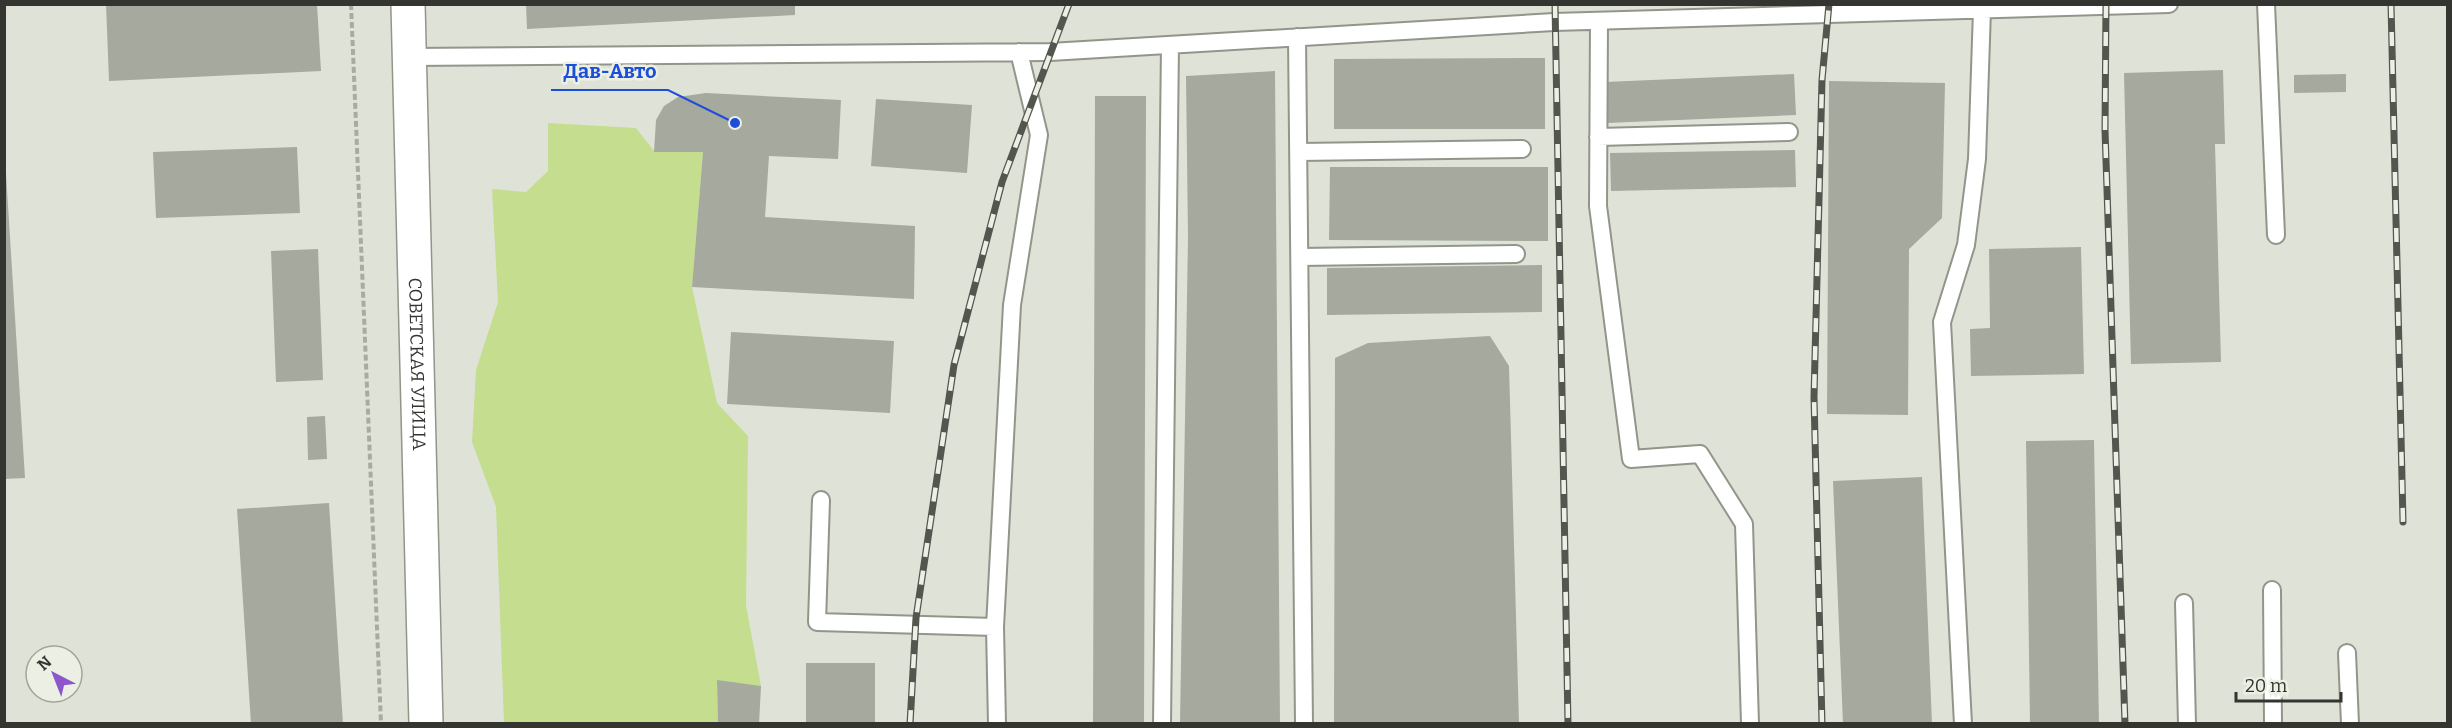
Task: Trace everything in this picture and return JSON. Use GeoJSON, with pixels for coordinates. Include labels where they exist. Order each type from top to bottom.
{"type":"FeatureCollection","features":[{"type":"Feature","properties":{"kind":"main road","name":"СОВЕТСКАЯ УЛИЦА"},"geometry":{"type":"LineString","coordinates":[[408,4],[426,723]]}},
{"type":"Feature","properties":{"kind":"lane"},"geometry":{"type":"LineString","coordinates":[[409,57],[1019,52],[1554,22],[2169,4]]}},
{"type":"Feature","properties":{"kind":"lane"},"geometry":{"type":"LineString","coordinates":[[2266,4],[2276,236]]}},
{"type":"Feature","properties":{"kind":"lane"},"geometry":{"type":"LineString","coordinates":[[1963,723],[1941,321],[1966,245],[1977,159],[1982,10]]}},
{"type":"Feature","properties":{"kind":"lane"},"geometry":{"type":"LineString","coordinates":[[1599,22],[1598,206],[1631,459],[1700,454],[1744,524],[1750,723]]}},
{"type":"Feature","properties":{"kind":"lane"},"geometry":{"type":"LineString","coordinates":[[1297,37],[1304,723]]}},
{"type":"Feature","properties":{"kind":"lane"},"geometry":{"type":"LineString","coordinates":[[1162,723],[1170,45]]}},
{"type":"Feature","properties":{"kind":"lane"},"geometry":{"type":"LineString","coordinates":[[997,723],[995,627],[1012,305],[1039,135],[1019,52]]}},
{"type":"Feature","properties":{"kind":"lane"},"geometry":{"type":"LineString","coordinates":[[1598,137],[1789,132]]}},
{"type":"Feature","properties":{"kind":"lane"},"geometry":{"type":"LineString","coordinates":[[1299,152],[1522,149]]}},
{"type":"Feature","properties":{"kind":"lane"},"geometry":{"type":"LineString","coordinates":[[1300,257],[1516,254]]}},
{"type":"Feature","properties":{"kind":"lane"},"geometry":{"type":"LineString","coordinates":[[821,500],[818,622],[995,627]]}},
{"type":"Feature","properties":{"kind":"lane"},"geometry":{"type":"LineString","coordinates":[[2272,590],[2273,723]]}},
{"type":"Feature","properties":{"kind":"lane"},"geometry":{"type":"LineString","coordinates":[[2184,603],[2187,723]]}},
{"type":"Feature","properties":{"kind":"lane"},"geometry":{"type":"LineString","coordinates":[[2347,653],[2350,723]]}},
{"type":"Feature","properties":{"kind":"path"},"geometry":{"type":"LineString","coordinates":[[351,4],[381,723]]}},
{"type":"Feature","properties":{"kind":"green space"},"geometry":{"type":"Polygon","coordinates":[[[548,123],[636,128],[655,152],[703,152],[692,287],[717,403],[748,436],[746,605],[761,686],[717,681],[718,723],[504,723],[496,507],[472,442],[476,370],[498,302],[492,189],[526,192],[548,171],[548,123]]]}},
{"type":"Feature","properties":{"kind":"building"},"geometry":{"type":"Polygon","coordinates":[[[106,4],[317,4],[321,71],[109,81],[106,4]]]}},
{"type":"Feature","properties":{"kind":"building"},"geometry":{"type":"Polygon","coordinates":[[[526,4],[795,4],[795,15],[527,29],[526,4]]]}},
{"type":"Feature","properties":{"kind":"building"},"geometry":{"type":"Polygon","coordinates":[[[1545,58],[1545,129],[1334,129],[1334,59],[1545,58]]]}},
{"type":"Feature","properties":{"kind":"building"},"geometry":{"type":"Polygon","coordinates":[[[2223,70],[2225,144],[2215,144],[2221,362],[2131,364],[2124,73],[2223,70]]]}},
{"type":"Feature","properties":{"kind":"building"},"geometry":{"type":"Polygon","coordinates":[[[1275,71],[1280,724],[1180,724],[1188,237],[1186,76],[1275,71]]]}},
{"type":"Feature","properties":{"kind":"building"},"geometry":{"type":"Polygon","coordinates":[[[1794,74],[1796,115],[1607,123],[1605,82],[1794,74]]]}},
{"type":"Feature","properties":{"kind":"building"},"geometry":{"type":"Polygon","coordinates":[[[2346,74],[2346,92],[2294,93],[2294,75],[2346,74]]]}},
{"type":"Feature","properties":{"kind":"building"},"geometry":{"type":"Polygon","coordinates":[[[1829,81],[1945,83],[1942,218],[1909,249],[1908,415],[1827,414],[1829,81]]]}},
{"type":"Feature","properties":{"kind":"building"},"geometry":{"type":"Polygon","coordinates":[[[706,93],[841,100],[838,159],[769,156],[765,217],[915,226],[914,299],[692,287],[703,152],[654,152],[656,120],[664,106],[678,97],[706,93]]]}},
{"type":"Feature","properties":{"kind":"building"},"geometry":{"type":"Polygon","coordinates":[[[1095,96],[1146,96],[1144,724],[1093,724],[1095,96]]]}},
{"type":"Feature","properties":{"kind":"building"},"geometry":{"type":"Polygon","coordinates":[[[876,99],[972,105],[967,173],[871,166],[876,99]]]}},
{"type":"Feature","properties":{"kind":"building"},"geometry":{"type":"Polygon","coordinates":[[[297,147],[300,213],[156,218],[153,152],[297,147]]]}},
{"type":"Feature","properties":{"kind":"building"},"geometry":{"type":"Polygon","coordinates":[[[1795,150],[1796,187],[1611,191],[1610,153],[1795,150]]]}},
{"type":"Feature","properties":{"kind":"building"},"geometry":{"type":"Polygon","coordinates":[[[1330,167],[1548,167],[1548,241],[1329,240],[1330,167]]]}},
{"type":"Feature","properties":{"kind":"building"},"geometry":{"type":"Polygon","coordinates":[[[4,173],[6,173],[25,478],[4,479],[4,173]]]}},
{"type":"Feature","properties":{"kind":"building"},"geometry":{"type":"Polygon","coordinates":[[[2081,247],[2084,374],[1971,376],[1970,329],[1990,328],[1989,249],[2081,247]]]}},
{"type":"Feature","properties":{"kind":"building"},"geometry":{"type":"Polygon","coordinates":[[[318,249],[323,380],[276,382],[271,251],[318,249]]]}},
{"type":"Feature","properties":{"kind":"building"},"geometry":{"type":"Polygon","coordinates":[[[1542,265],[1542,312],[1327,315],[1327,268],[1542,265]]]}},
{"type":"Feature","properties":{"kind":"building"},"geometry":{"type":"Polygon","coordinates":[[[731,332],[894,341],[890,413],[727,404],[731,332]]]}},
{"type":"Feature","properties":{"kind":"building"},"geometry":{"type":"Polygon","coordinates":[[[1490,336],[1509,366],[1519,724],[1334,724],[1335,358],[1368,343],[1490,336]]]}},
{"type":"Feature","properties":{"kind":"building"},"geometry":{"type":"Polygon","coordinates":[[[325,416],[327,459],[308,460],[307,417],[325,416]]]}},
{"type":"Feature","properties":{"kind":"building"},"geometry":{"type":"Polygon","coordinates":[[[2094,440],[2099,724],[2030,724],[2026,441],[2094,440]]]}},
{"type":"Feature","properties":{"kind":"building"},"geometry":{"type":"Polygon","coordinates":[[[1922,477],[1932,724],[1843,724],[1833,481],[1922,477]]]}},
{"type":"Feature","properties":{"kind":"building"},"geometry":{"type":"Polygon","coordinates":[[[329,503],[343,724],[251,724],[237,509],[329,503]]]}},
{"type":"Feature","properties":{"kind":"building"},"geometry":{"type":"Polygon","coordinates":[[[806,663],[875,663],[875,724],[806,724],[806,663]]]}},
{"type":"Feature","properties":{"kind":"building"},"geometry":{"type":"Polygon","coordinates":[[[717,680],[761,686],[759,724],[718,724],[717,680]]]}},
{"type":"Feature","properties":{"kind":"railway"},"geometry":{"type":"LineString","coordinates":[[910,724],[916,618],[954,365],[1002,182],[1069,4]]}},
{"type":"Feature","properties":{"kind":"railway"},"geometry":{"type":"LineString","coordinates":[[1555,4],[1568,724]]}},
{"type":"Feature","properties":{"kind":"railway"},"geometry":{"type":"LineString","coordinates":[[1822,724],[1814,397],[1822,80],[1829,4]]}},
{"type":"Feature","properties":{"kind":"railway"},"geometry":{"type":"LineString","coordinates":[[2106,4],[2105,130],[2125,724]]}},
{"type":"Feature","properties":{"kind":"railway"},"geometry":{"type":"LineString","coordinates":[[2391,4],[2403,522]]}},
{"type":"Feature","properties":{"kind":"place","name":"Дав-Авто"},"geometry":{"type":"Point","coordinates":[735,123]}}]}
